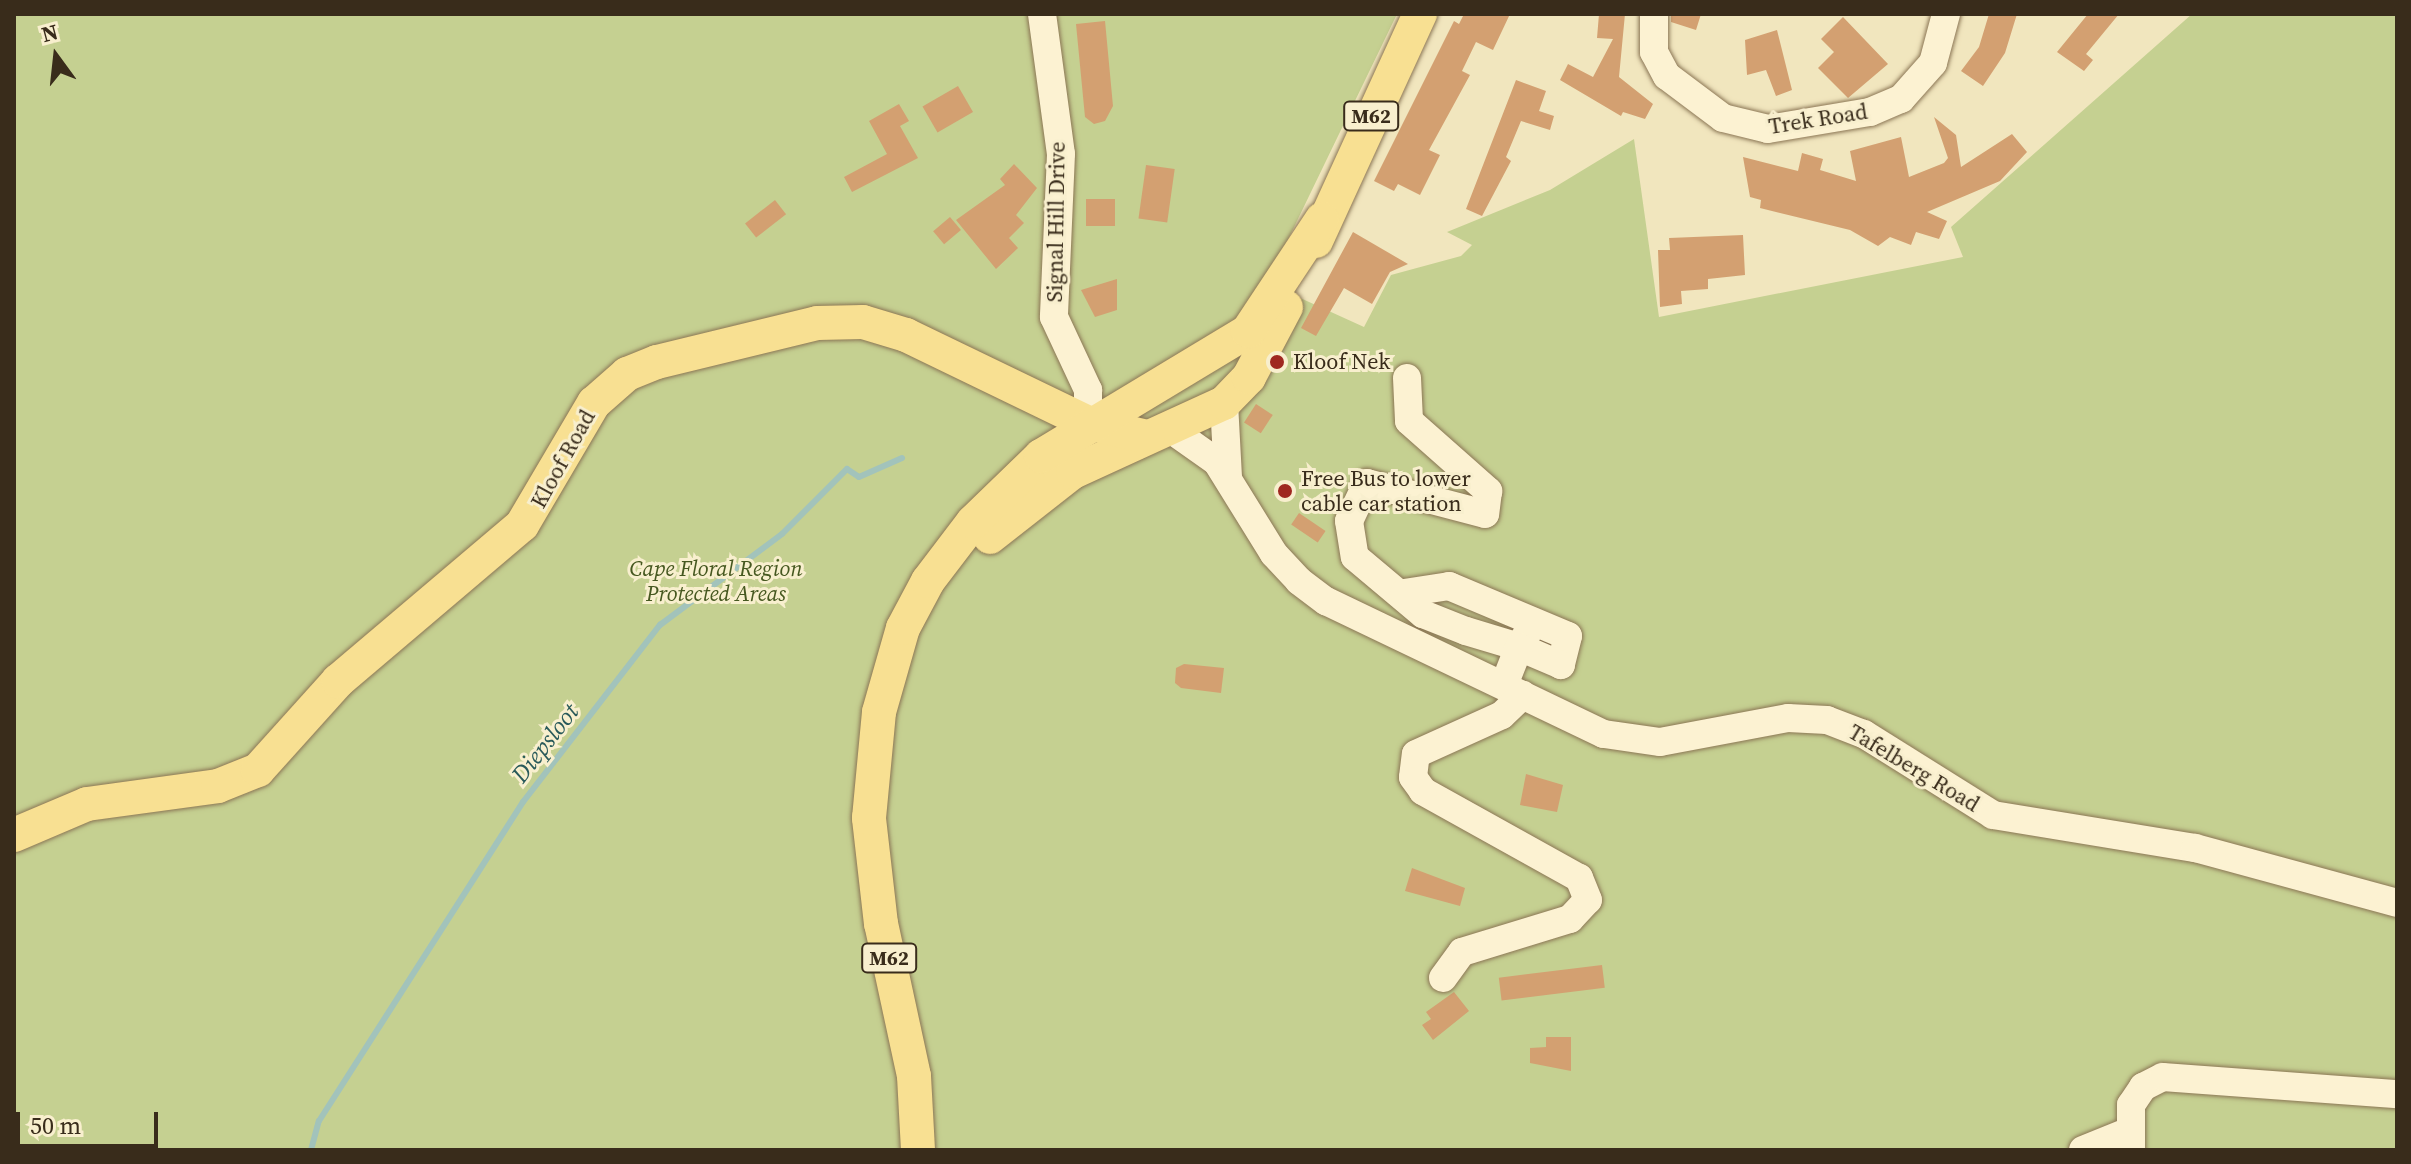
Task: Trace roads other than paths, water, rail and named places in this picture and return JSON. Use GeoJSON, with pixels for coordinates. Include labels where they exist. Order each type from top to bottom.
{"type":"FeatureCollection","features":[{"type":"Feature","properties":{"kind":"main road","name":"M62"},"geometry":{"type":"LineString","coordinates":[[918,1150],[907,1036],[872,872],[873,766],[888,667],[928,581],[973,522],[1026,469],[1088,423],[1185,372],[1254,324],[1322,219],[1420,14]]}},
{"type":"Feature","properties":{"kind":"main road","name":"M62"},"geometry":{"type":"LineString","coordinates":[[873,766],[915,640],[964,565],[1032,498],[1158,432],[1224,403],[1258,360],[1308,265],[1322,219]]}},
{"type":"Feature","properties":{"kind":"main road","name":"Kloof Road"},"geometry":{"type":"LineString","coordinates":[[14,835],[87,804],[218,786],[258,770],[338,681],[527,520],[594,403],[650,364],[808,325],[863,322],[906,335],[1088,423],[1158,432]]}},
{"type":"Feature","properties":{"kind":"main road"},"geometry":{"type":"LineString","coordinates":[[1185,372],[1212,378],[1224,403]]}},
{"type":"Feature","properties":{"kind":"main road"},"geometry":{"type":"LineString","coordinates":[[1146,391],[1145,417],[1158,432]]}},
{"type":"Feature","properties":{"kind":"street","name":"Signal Hill Drive"},"geometry":{"type":"LineString","coordinates":[[1042,14],[1061,154],[1053,310],[1065,352],[1088,390],[1088,423]]}},
{"type":"Feature","properties":{"kind":"street","name":"Trek Road"},"geometry":{"type":"LineString","coordinates":[[1654,14],[1652,39],[1667,76],[1723,118],[1768,129],[1870,112],[1901,99],[1933,63],[1946,14]]}},
{"type":"Feature","properties":{"kind":"street"},"geometry":{"type":"LineString","coordinates":[[1404,593],[1457,589],[1568,636],[1561,665],[1423,614],[1404,593],[1368,569],[1351,548],[1350,514],[1367,483],[1485,514],[1488,491],[1409,421],[1407,378]]}},
{"type":"Feature","properties":{"kind":"street","name":"Tafelberg Road"},"geometry":{"type":"LineString","coordinates":[[1224,403],[1229,477]]}},
{"type":"Feature","properties":{"kind":"street","name":"Tafelberg Road"},"geometry":{"type":"LineString","coordinates":[[1158,432],[1198,443],[1229,477],[1274,554],[1299,581],[1326,601],[1505,685],[1634,741],[1788,718],[1827,720],[1864,734],[1993,815],[2195,848],[2397,903]]}},
{"type":"Feature","properties":{"kind":"street"},"geometry":{"type":"LineString","coordinates":[[1448,624],[1447,608],[1457,589]]}},
{"type":"Feature","properties":{"kind":"street"},"geometry":{"type":"LineString","coordinates":[[1443,978],[1462,952],[1570,919],[1588,900],[1579,878],[1423,791],[1413,777],[1416,754],[1502,715],[1511,645],[1534,622]]}},
{"type":"Feature","properties":{"kind":"street"},"geometry":{"type":"LineString","coordinates":[[2083,1150],[2129,1141],[2136,1094],[2153,1080],[2174,1075],[2397,1094]]}},
{"type":"Feature","properties":{"kind":"waterway","name":"Diepsloot"},"geometry":{"type":"LineString","coordinates":[[311,1150],[319,1121],[523,802],[660,625],[782,534],[847,469],[859,477],[902,458]]}},
{"type":"Feature","properties":{"kind":"place","name":"Kloof Nek"},"geometry":{"type":"Point","coordinates":[1277,362]}},
{"type":"Feature","properties":{"kind":"place","name":"Free Bus to lower cable car station"},"geometry":{"type":"Point","coordinates":[1285,491]}},
{"type":"Feature","properties":{"kind":"park label","name":"Cape Floral Region Protected Areas"},"geometry":{"type":"Point","coordinates":[716,580]}}]}
